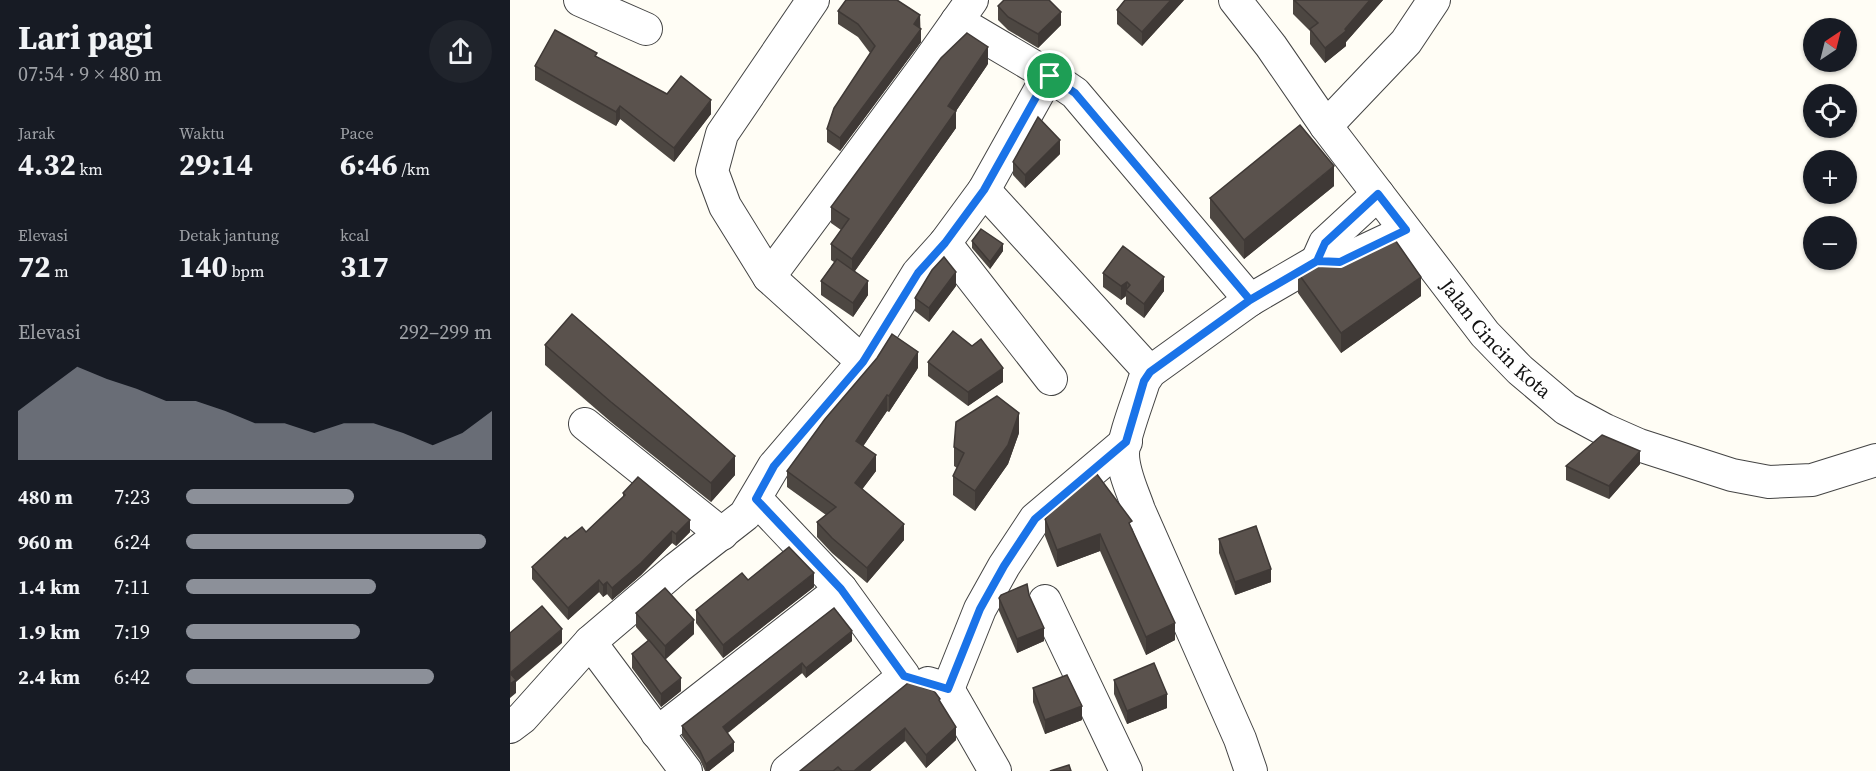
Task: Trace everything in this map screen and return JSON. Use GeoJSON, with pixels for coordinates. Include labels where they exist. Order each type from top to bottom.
{"type":"FeatureCollection","features":[{"type":"Feature","properties":{"kind":"street"},"geometry":{"type":"LineString","coordinates":[[580,0],[646,29]]}},
{"type":"Feature","properties":{"kind":"street"},"geometry":{"type":"LineString","coordinates":[[813,0],[722,134],[712,171],[725,206],[769,277],[863,362]]}},
{"type":"Feature","properties":{"kind":"street","name":"Jalan Cincin Kota"},"geometry":{"type":"LineString","coordinates":[[1235,0],[1271,46],[1326,126],[1485,334],[1520,370],[1566,408],[1605,430],[1682,460],[1732,475],[1768,482],[1812,480],[1876,460]]}},
{"type":"Feature","properties":{"kind":"street"},"geometry":{"type":"LineString","coordinates":[[1326,126],[1406,42],[1434,0]]}},
{"type":"Feature","properties":{"kind":"street"},"geometry":{"type":"LineString","coordinates":[[769,277],[964,11],[1075,93],[1250,300]]}},
{"type":"Feature","properties":{"kind":"street"},"geometry":{"type":"LineString","coordinates":[[510,727],[522,718],[590,642],[677,568],[745,515],[774,466],[863,362],[918,273],[945,243],[984,190],[1050,76]]}},
{"type":"Feature","properties":{"kind":"street"},"geometry":{"type":"LineString","coordinates":[[984,190],[1150,372]]}},
{"type":"Feature","properties":{"kind":"street"},"geometry":{"type":"LineString","coordinates":[[1317,261],[1325,243],[1378,194]]}},
{"type":"Feature","properties":{"kind":"street"},"geometry":{"type":"LineString","coordinates":[[1251,771],[1240,739],[1139,510],[1127,477],[1123,454],[1126,442],[1144,381],[1150,372],[1250,300],[1317,261],[1340,262],[1406,230]]}},
{"type":"Feature","properties":{"kind":"street"},"geometry":{"type":"LineString","coordinates":[[945,243],[1051,379]]}},
{"type":"Feature","properties":{"kind":"street"},"geometry":{"type":"LineString","coordinates":[[585,424],[722,534]]}},
{"type":"Feature","properties":{"kind":"street"},"geometry":{"type":"LineString","coordinates":[[984,766],[948,689],[980,609],[1004,566],[1035,519],[1126,442]]}},
{"type":"Feature","properties":{"kind":"street"},"geometry":{"type":"LineString","coordinates":[[756,499],[841,589],[904,676],[948,689]]}},
{"type":"Feature","properties":{"kind":"street"},"geometry":{"type":"LineString","coordinates":[[657,733],[841,589]]}},
{"type":"Feature","properties":{"kind":"street"},"geometry":{"type":"LineString","coordinates":[[1045,601],[1126,771]]}},
{"type":"Feature","properties":{"kind":"street"},"geometry":{"type":"LineString","coordinates":[[590,642],[686,771]]}},
{"type":"Feature","properties":{"kind":"street"},"geometry":{"type":"LineString","coordinates":[[787,771],[904,676]]}},
{"type":"Feature","properties":{"kind":"building"},"geometry":{"type":"Polygon","coordinates":[[[846,0],[897,0],[920,15],[914,24],[921,29],[840,138],[827,129],[834,108],[875,46],[858,24],[838,11],[846,0]]]}},
{"type":"Feature","properties":{"kind":"building"},"geometry":{"type":"Polygon","coordinates":[[[1004,0],[1049,0],[1061,12],[1038,34],[1008,17],[998,6],[1004,0]]]}},
{"type":"Feature","properties":{"kind":"building"},"geometry":{"type":"Polygon","coordinates":[[[1125,0],[1171,0],[1142,32],[1117,10],[1125,0]]]}},
{"type":"Feature","properties":{"kind":"building"},"geometry":{"type":"Polygon","coordinates":[[[1294,0],[1370,0],[1345,29],[1346,31],[1325,48],[1310,29],[1318,23],[1294,0]]]}},
{"type":"Feature","properties":{"kind":"building"},"geometry":{"type":"Polygon","coordinates":[[[555,30],[597,53],[595,56],[667,94],[681,76],[711,100],[674,148],[620,106],[616,112],[535,66],[555,30]]]}},
{"type":"Feature","properties":{"kind":"building"},"geometry":{"type":"Polygon","coordinates":[[[967,33],[988,47],[948,106],[956,111],[852,259],[831,244],[849,219],[831,207],[941,58],[967,33]]]}},
{"type":"Feature","properties":{"kind":"building"},"geometry":{"type":"Polygon","coordinates":[[[1038,117],[1060,140],[1025,175],[1013,162],[1038,117]]]}},
{"type":"Feature","properties":{"kind":"building"},"geometry":{"type":"Polygon","coordinates":[[[1300,125],[1334,166],[1244,240],[1210,198],[1300,125]]]}},
{"type":"Feature","properties":{"kind":"building"},"geometry":{"type":"Polygon","coordinates":[[[981,229],[1003,244],[990,262],[972,241],[981,229]]]}},
{"type":"Feature","properties":{"kind":"building"},"geometry":{"type":"Polygon","coordinates":[[[1393,237],[1421,277],[1341,333],[1298,273],[1322,260],[1347,259],[1393,237]]]}},
{"type":"Feature","properties":{"kind":"building"},"geometry":{"type":"Polygon","coordinates":[[[1123,246],[1164,277],[1144,304],[1126,290],[1130,285],[1127,282],[1121,286],[1103,273],[1123,246]]]}},
{"type":"Feature","properties":{"kind":"building"},"geometry":{"type":"Polygon","coordinates":[[[944,257],[956,272],[929,308],[915,298],[932,270],[944,257]]]}},
{"type":"Feature","properties":{"kind":"building"},"geometry":{"type":"Polygon","coordinates":[[[837,259],[868,281],[853,303],[821,281],[837,259]]]}},
{"type":"Feature","properties":{"kind":"building"},"geometry":{"type":"Polygon","coordinates":[[[572,314],[735,456],[711,483],[545,345],[572,314]]]}},
{"type":"Feature","properties":{"kind":"building"},"geometry":{"type":"Polygon","coordinates":[[[953,331],[972,346],[981,339],[1003,368],[968,392],[928,362],[953,331]]]}},
{"type":"Feature","properties":{"kind":"building"},"geometry":{"type":"Polygon","coordinates":[[[892,334],[918,352],[856,441],[876,455],[855,483],[904,524],[867,568],[817,522],[836,507],[787,471],[825,419],[877,358],[892,334]]]}},
{"type":"Feature","properties":{"kind":"building"},"geometry":{"type":"Polygon","coordinates":[[[997,396],[1019,413],[1008,445],[975,491],[953,476],[964,453],[954,447],[956,422],[997,396]]]}},
{"type":"Feature","properties":{"kind":"building"},"geometry":{"type":"Polygon","coordinates":[[[1602,435],[1640,451],[1609,486],[1566,466],[1602,435]]]}},
{"type":"Feature","properties":{"kind":"building"},"geometry":{"type":"Polygon","coordinates":[[[1096,473],[1132,521],[1129,523],[1175,623],[1146,637],[1100,534],[1057,550],[1045,519],[1096,473]]]}},
{"type":"Feature","properties":{"kind":"building"},"geometry":{"type":"Polygon","coordinates":[[[638,477],[690,520],[676,534],[672,531],[641,563],[612,588],[607,582],[603,585],[599,580],[568,608],[532,567],[565,537],[567,539],[582,527],[586,532],[625,495],[623,493],[638,477]]]}},
{"type":"Feature","properties":{"kind":"building"},"geometry":{"type":"Polygon","coordinates":[[[1256,526],[1271,569],[1235,582],[1219,539],[1256,526]]]}},
{"type":"Feature","properties":{"kind":"building"},"geometry":{"type":"Polygon","coordinates":[[[789,547],[814,573],[723,645],[696,610],[742,573],[748,580],[789,547]]]}},
{"type":"Feature","properties":{"kind":"building"},"geometry":{"type":"Polygon","coordinates":[[[1027,584],[1029,595],[1044,628],[1017,639],[999,598],[1027,584]]]}},
{"type":"Feature","properties":{"kind":"building"},"geometry":{"type":"Polygon","coordinates":[[[665,588],[694,620],[665,646],[636,613],[665,588]]]}},
{"type":"Feature","properties":{"kind":"building"},"geometry":{"type":"Polygon","coordinates":[[[542,606],[562,629],[510,673],[510,633],[542,606]]]}},
{"type":"Feature","properties":{"kind":"building"},"geometry":{"type":"Polygon","coordinates":[[[834,608],[852,631],[806,668],[802,663],[723,727],[734,742],[706,764],[700,751],[682,726],[834,608]]]}},
{"type":"Feature","properties":{"kind":"building"},"geometry":{"type":"Polygon","coordinates":[[[649,640],[681,678],[661,694],[632,654],[649,640]]]}},
{"type":"Feature","properties":{"kind":"building"},"geometry":{"type":"Polygon","coordinates":[[[1154,663],[1167,694],[1127,711],[1114,680],[1154,663]]]}},
{"type":"Feature","properties":{"kind":"building"},"geometry":{"type":"Polygon","coordinates":[[[510,673],[516,680],[510,684],[510,673]]]}},
{"type":"Feature","properties":{"kind":"building"},"geometry":{"type":"Polygon","coordinates":[[[1067,675],[1082,706],[1045,720],[1033,688],[1067,675]]]}},
{"type":"Feature","properties":{"kind":"building"},"geometry":{"type":"Polygon","coordinates":[[[913,679],[922,687],[934,691],[956,727],[926,755],[905,728],[854,771],[842,771],[838,767],[833,771],[800,771],[913,679]]]}},
{"type":"Feature","properties":{"kind":"building"},"geometry":{"type":"Polygon","coordinates":[[[1069,765],[1071,771],[1050,771],[1069,765]]]}},
{"type":"Feature","properties":{"kind":"route"},"geometry":{"type":"LineString","coordinates":[[1050,76],[984,190],[945,243],[918,273],[863,362],[774,466],[756,499],[841,589],[904,676],[948,689],[980,609],[1004,566],[1035,519],[1126,442],[1146,375],[1250,300],[1317,261],[1340,262],[1406,230],[1378,194],[1325,243],[1317,261],[1250,300],[1075,93],[1050,76]]}}]}
